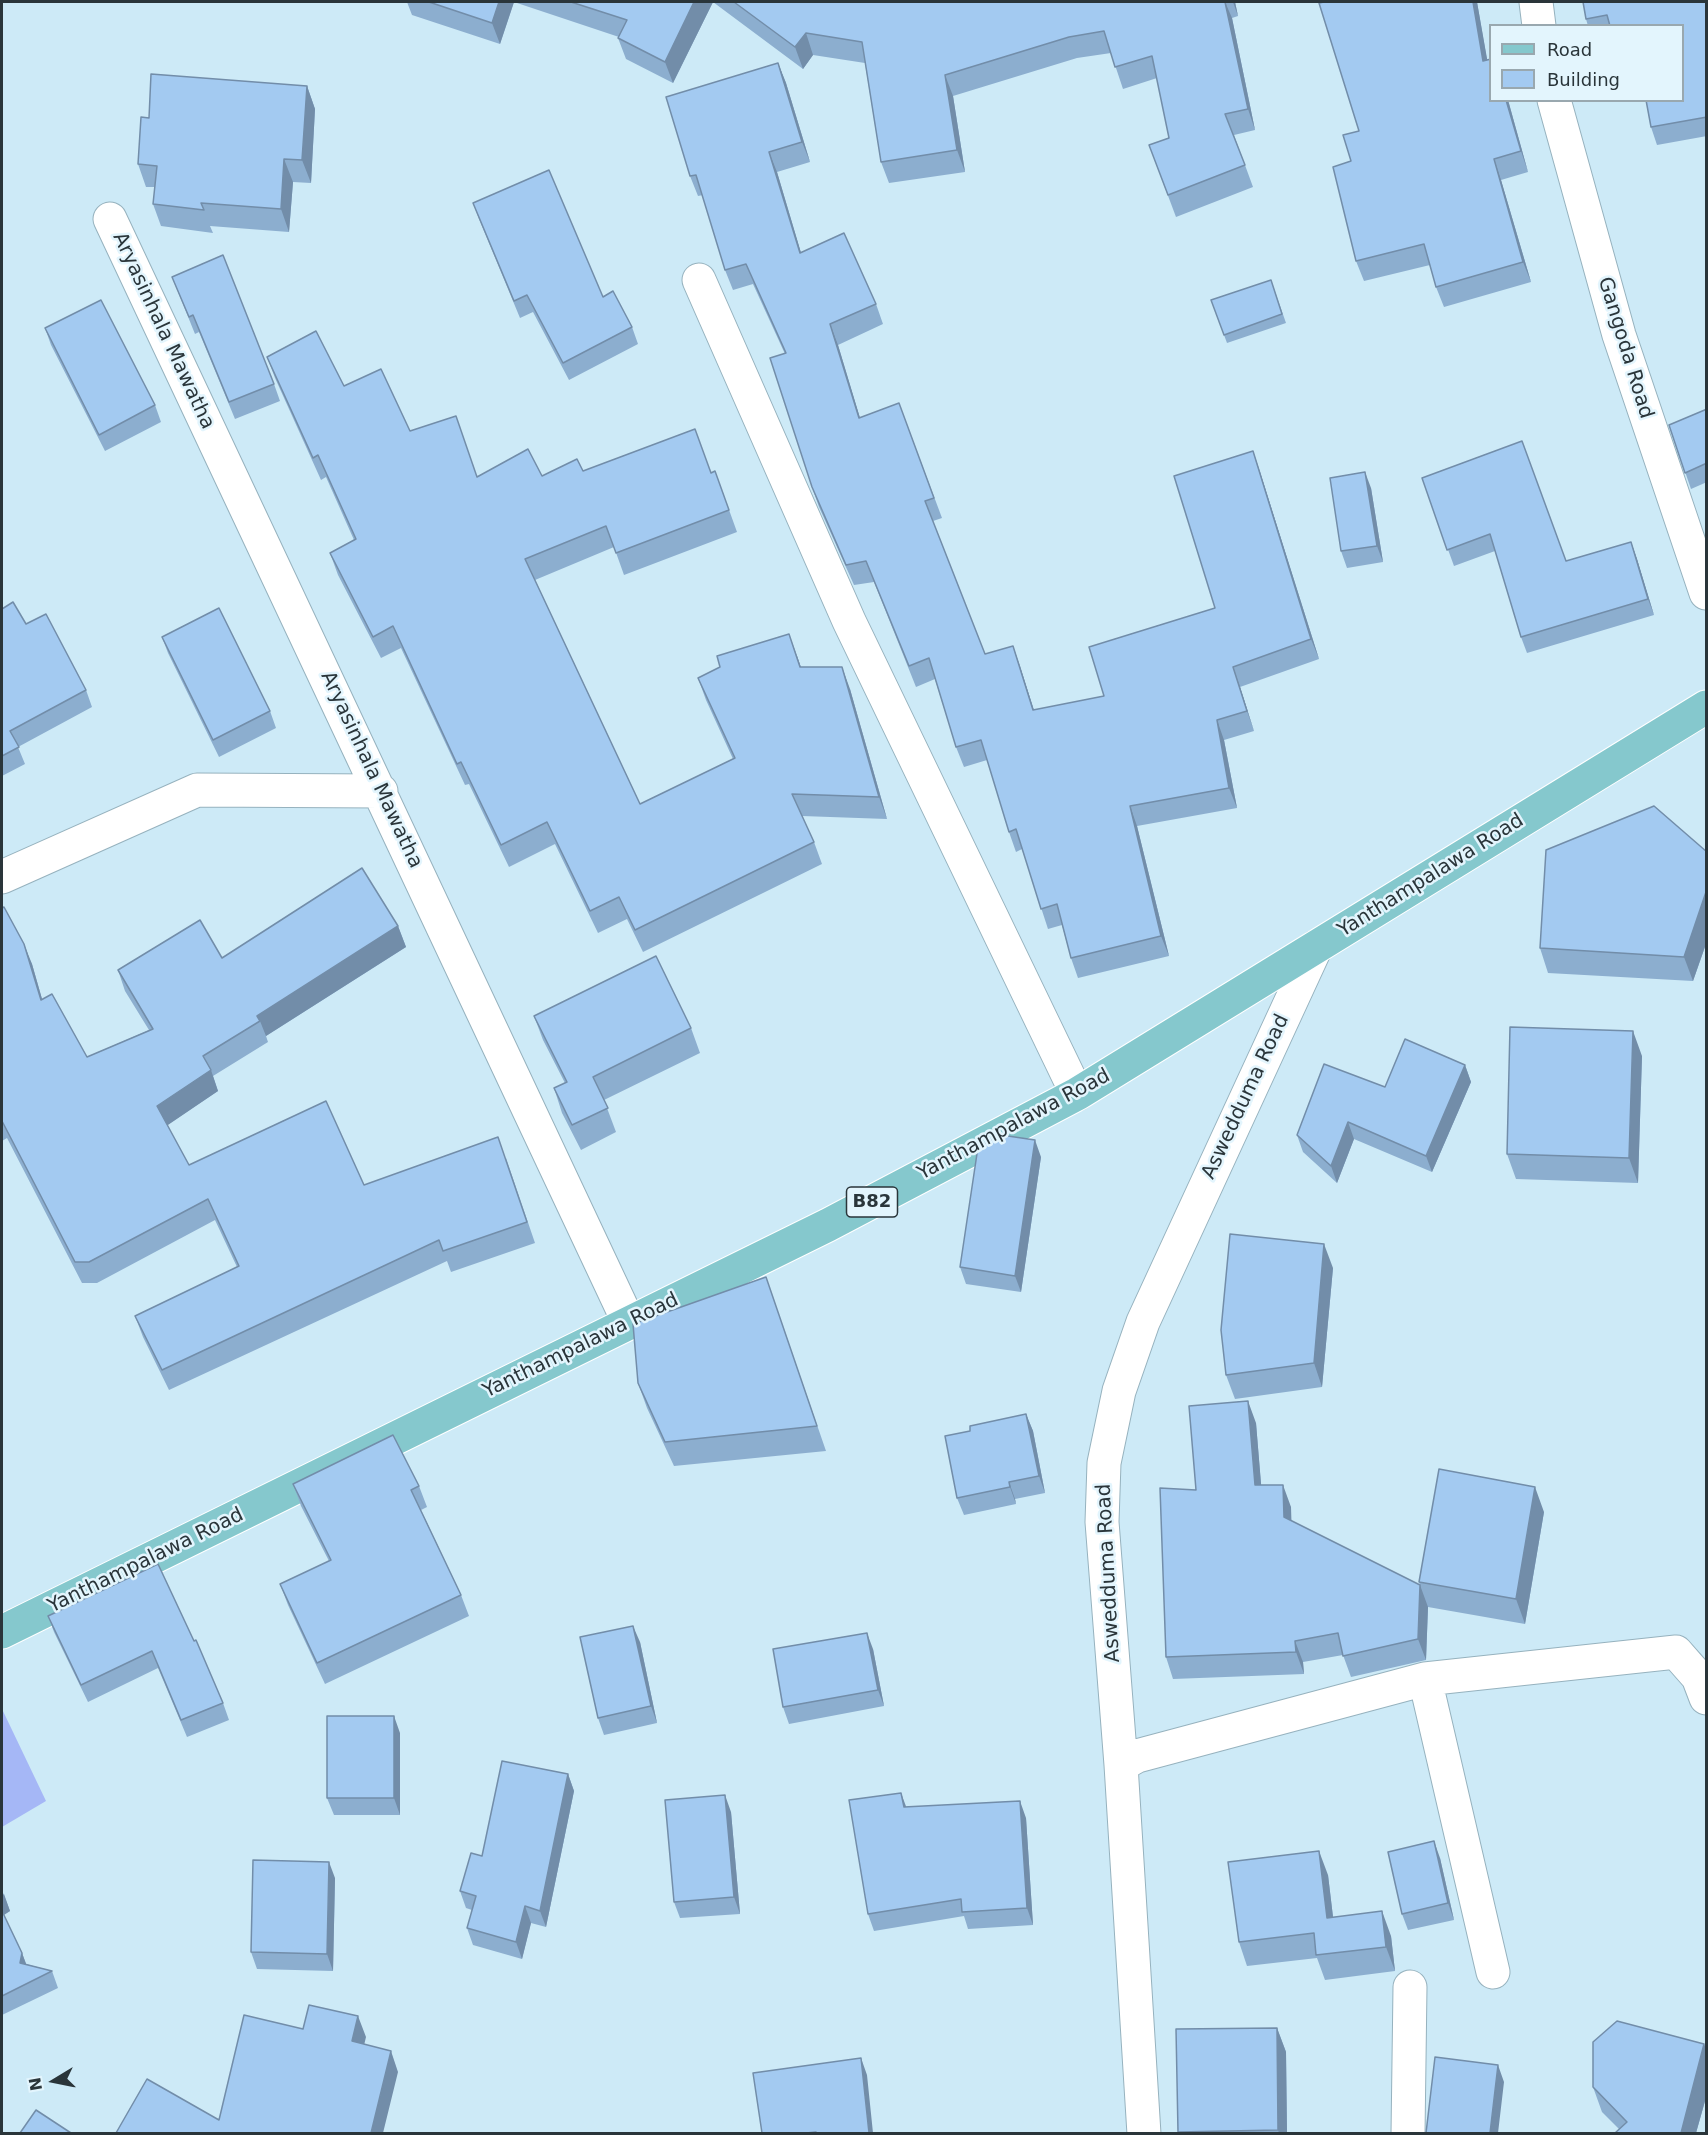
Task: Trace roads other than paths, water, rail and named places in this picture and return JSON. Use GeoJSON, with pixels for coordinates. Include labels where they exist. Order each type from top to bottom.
{"type":"FeatureCollection","features":[{"type":"Feature","properties":{"kind":"main road","name":"Yanthampalawa Road"},"geometry":{"type":"LineString","coordinates":[[2,1632],[828,1225],[1077,1094],[1707,707]]}},
{"type":"Feature","properties":{"kind":"street"},"geometry":{"type":"LineString","coordinates":[[1536,2],[1539,24]]}},
{"type":"Feature","properties":{"kind":"street","name":"Gangoda Road"},"geometry":{"type":"LineString","coordinates":[[1555,102],[1619,336],[1707,593]]}},
{"type":"Feature","properties":{"kind":"street","name":"Aryasinhala Mawatha"},"geometry":{"type":"LineString","coordinates":[[110,219],[381,791],[629,1323]]}},
{"type":"Feature","properties":{"kind":"street"},"geometry":{"type":"LineString","coordinates":[[699,280],[849,621],[1077,1094]]}},
{"type":"Feature","properties":{"kind":"street"},"geometry":{"type":"LineString","coordinates":[[2,877],[197,790],[381,791]]}},
{"type":"Feature","properties":{"kind":"street","name":"Aswedduma Road"},"geometry":{"type":"LineString","coordinates":[[1144,2133],[1121,1765],[1102,1522],[1104,1463],[1119,1391],[1157,1291],[1316,947]]}},
{"type":"Feature","properties":{"kind":"street"},"geometry":{"type":"LineString","coordinates":[[1121,1765],[1137,1756],[1425,1679],[1676,1652],[1698,1677],[1707,1698]]}},
{"type":"Feature","properties":{"kind":"street"},"geometry":{"type":"LineString","coordinates":[[1425,1679],[1493,1972]]}},
{"type":"Feature","properties":{"kind":"street"},"geometry":{"type":"LineString","coordinates":[[1408,2133],[1410,1987]]}},
{"type":"Feature","properties":{"kind":"water"},"geometry":{"type":"Polygon","coordinates":[[[2,1709],[46,1801],[2,1827],[2,1709]]]}}]}
